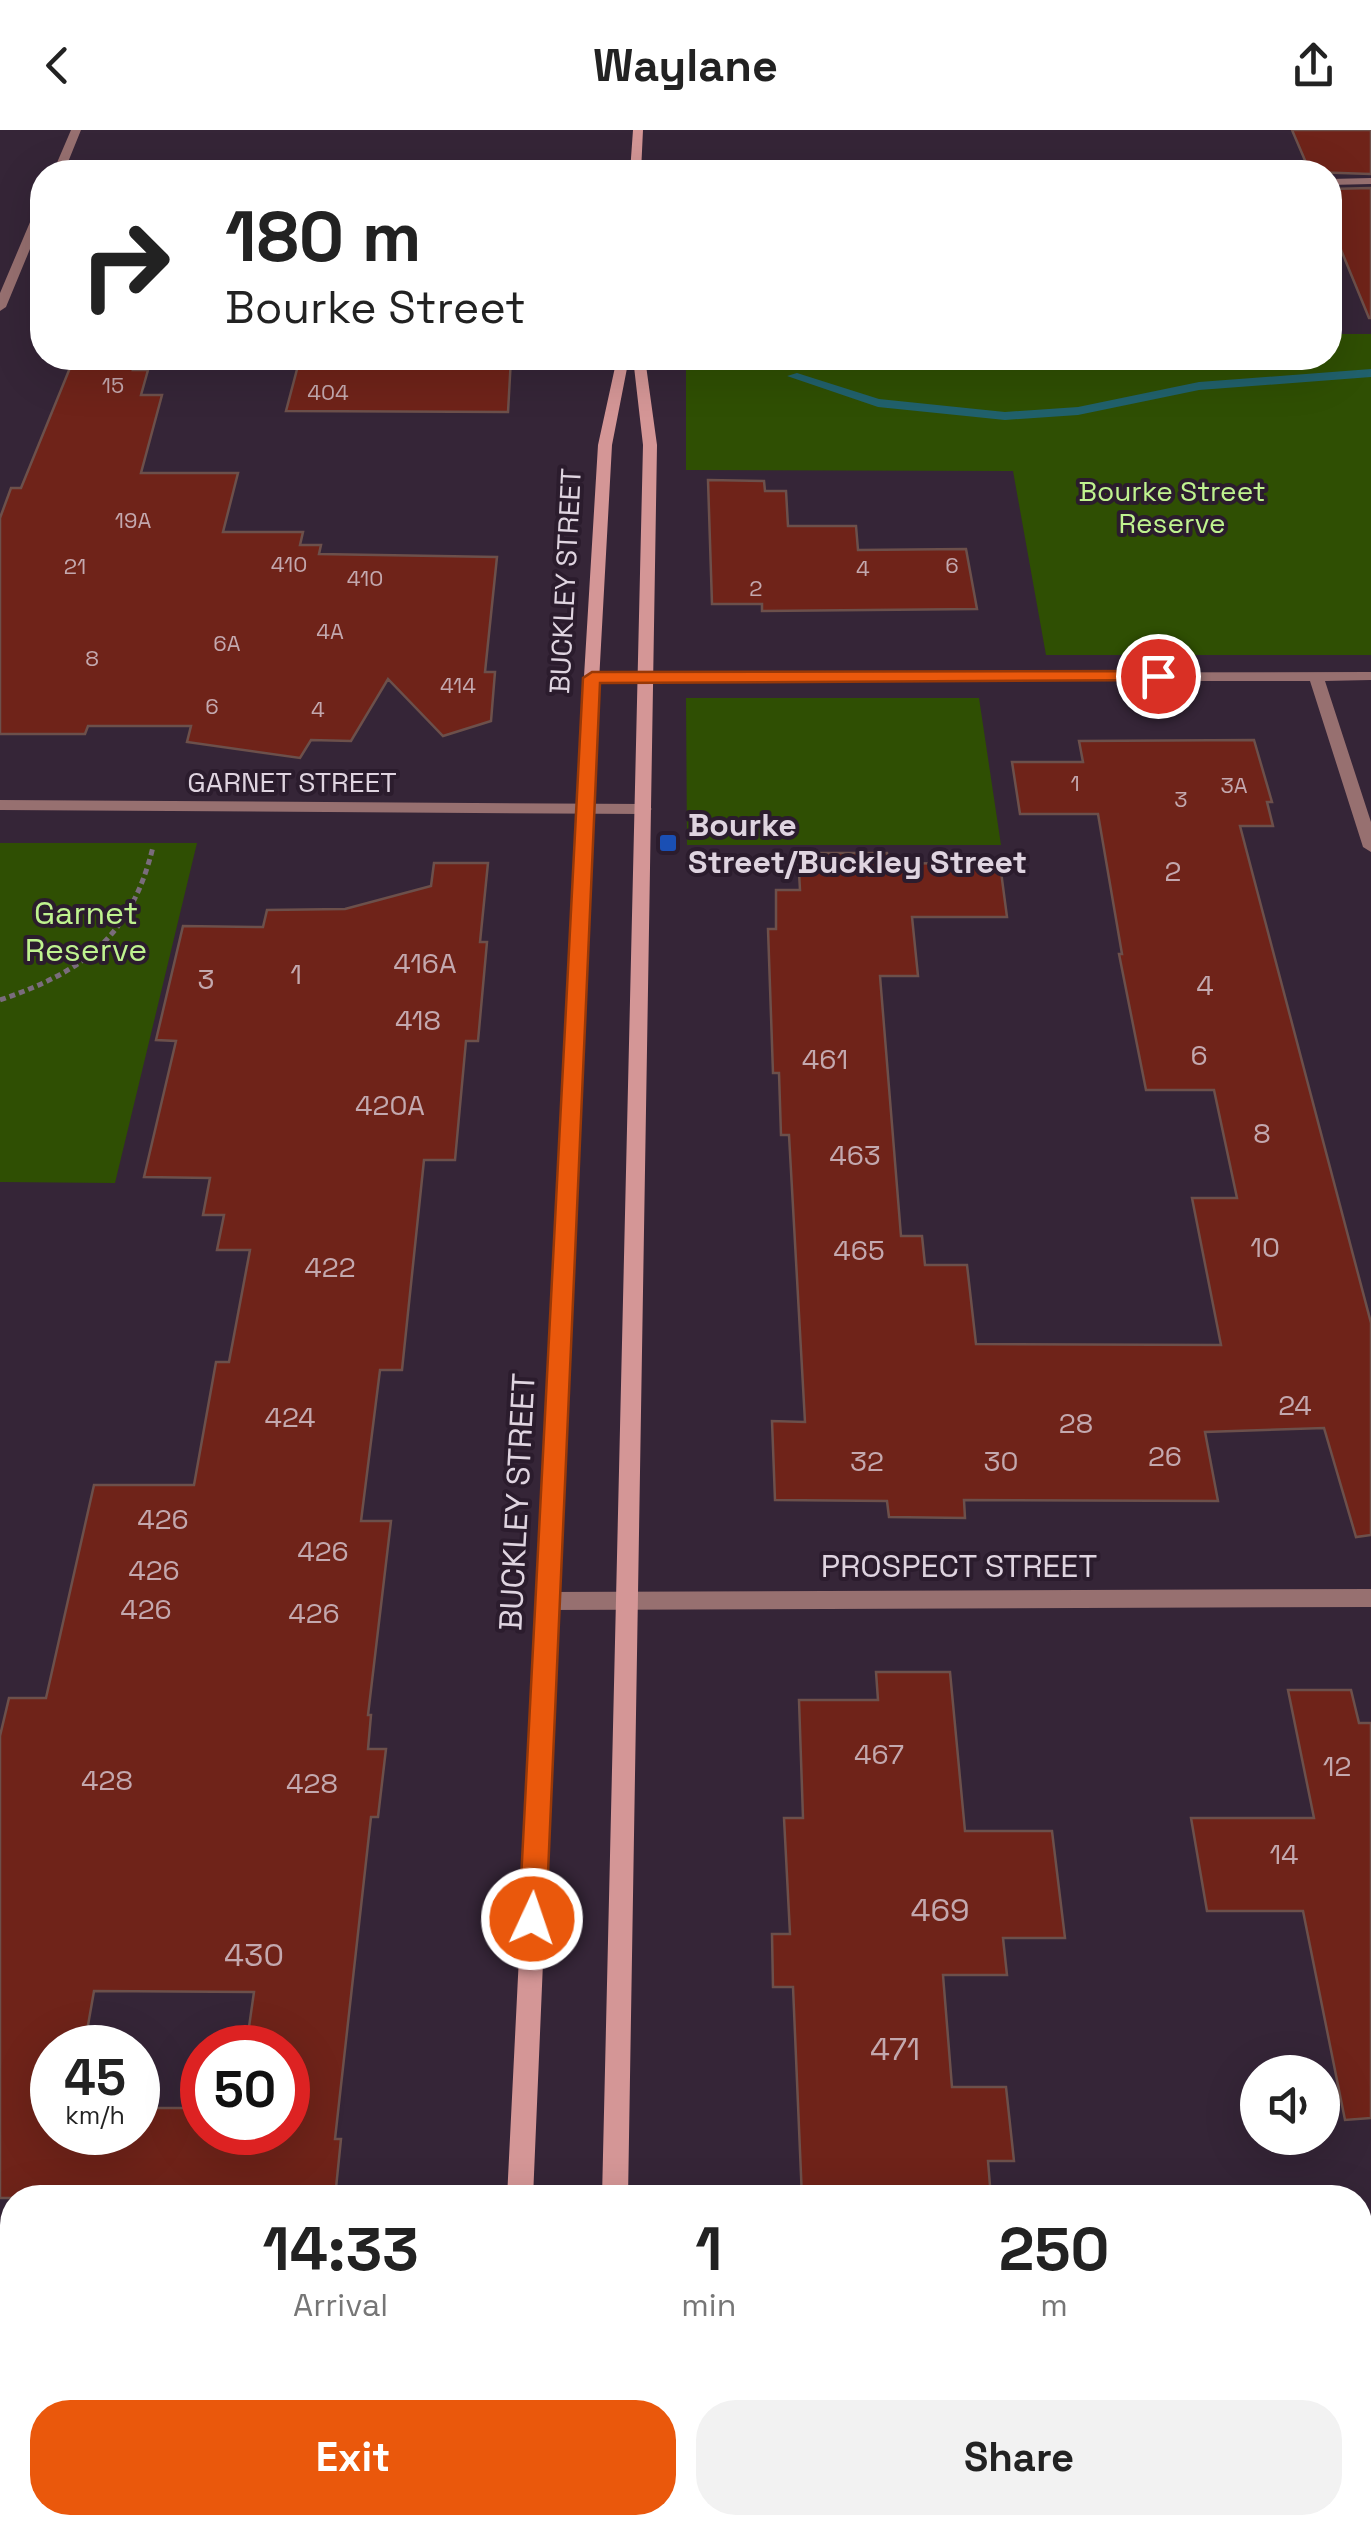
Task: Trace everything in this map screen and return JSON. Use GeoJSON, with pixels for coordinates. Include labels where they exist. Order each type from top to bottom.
{"type":"FeatureCollection","features":[{"type":"Feature","properties":{"kind":"main road"},"geometry":{"type":"LineString","coordinates":[[637,160],[638,130]]}},
{"type":"Feature","properties":{"kind":"main road","name":"BUCKLEY STREET"},"geometry":{"type":"LineString","coordinates":[[521,2185],[584,809],[605,445],[621,370]]}},
{"type":"Feature","properties":{"kind":"main road"},"geometry":{"type":"LineString","coordinates":[[616,2185],[650,445],[641,370]]}},
{"type":"Feature","properties":{"kind":"street"},"geometry":{"type":"LineString","coordinates":[[63,160],[76,130]]}},
{"type":"Feature","properties":{"kind":"street"},"geometry":{"type":"LineString","coordinates":[[1342,182],[1371,182]]}},
{"type":"Feature","properties":{"kind":"street"},"geometry":{"type":"LineString","coordinates":[[0,307],[30,236]]}},
{"type":"Feature","properties":{"kind":"street"},"geometry":{"type":"LineString","coordinates":[[1316,676],[1371,848]]}},
{"type":"Feature","properties":{"kind":"street"},"geometry":{"type":"LineString","coordinates":[[592,678],[1371,676]]}},
{"type":"Feature","properties":{"kind":"street","name":"GARNET STREET"},"geometry":{"type":"LineString","coordinates":[[0,806],[584,809]]}},
{"type":"Feature","properties":{"kind":"street"},"geometry":{"type":"LineString","coordinates":[[584,809],[644,810]]}},
{"type":"Feature","properties":{"kind":"street","name":"PROSPECT STREET"},"geometry":{"type":"LineString","coordinates":[[547,1601],[1371,1598]]}},
{"type":"Feature","properties":{"kind":"path"},"geometry":{"type":"LineString","coordinates":[[0,1000],[49,980],[87,957],[108,936],[130,913],[142,888],[155,838]]}},
{"type":"Feature","properties":{"kind":"green space","name":"Bourke Street Reserve"},"geometry":{"type":"Polygon","coordinates":[[[1342,334],[1371,334],[1371,655],[1046,655],[1013,471],[686,470],[686,370],[1342,370],[1342,334]]]}},
{"type":"Feature","properties":{"kind":"green space"},"geometry":{"type":"Polygon","coordinates":[[[686,698],[979,698],[1001,845],[687,845],[686,698]]]}},
{"type":"Feature","properties":{"kind":"green space","name":"Garnet Reserve"},"geometry":{"type":"Polygon","coordinates":[[[0,843],[197,843],[115,1183],[0,1182],[0,843]]]}},
{"type":"Feature","properties":{"kind":"building"},"geometry":{"type":"Polygon","coordinates":[[[1292,130],[1371,130],[1371,174],[1342,173],[1342,160],[1305,160],[1292,130]]]}},
{"type":"Feature","properties":{"kind":"building"},"geometry":{"type":"Polygon","coordinates":[[[1371,188],[1371,318],[1342,252],[1342,189],[1371,188]]]}},
{"type":"Feature","properties":{"kind":"building"},"geometry":{"type":"Polygon","coordinates":[[[69,370],[148,370],[141,395],[162,395],[141,473],[238,473],[223,532],[303,532],[300,545],[321,545],[319,554],[497,557],[485,672],[495,672],[491,721],[443,736],[388,679],[351,741],[311,740],[300,758],[187,742],[191,726],[88,726],[85,734],[0,734],[0,518],[11,488],[21,488],[69,370]]]}},
{"type":"Feature","properties":{"kind":"building"},"geometry":{"type":"Polygon","coordinates":[[[297,370],[510,370],[508,412],[286,411],[297,370]]]}},
{"type":"Feature","properties":{"kind":"building"},"geometry":{"type":"Polygon","coordinates":[[[708,480],[764,481],[765,491],[786,491],[788,526],[856,526],[858,550],[966,549],[977,609],[762,611],[762,604],[712,604],[708,480]]]}},
{"type":"Feature","properties":{"kind":"building"},"geometry":{"type":"Polygon","coordinates":[[[1254,740],[1272,802],[1267,802],[1273,826],[1240,826],[1371,1323],[1371,1535],[1356,1537],[1324,1428],[1205,1432],[1218,1501],[964,1500],[965,1518],[889,1517],[887,1501],[775,1500],[772,1421],[805,1422],[789,1135],[781,1135],[779,1073],[773,1073],[768,929],[776,929],[776,890],[800,890],[798,853],[887,853],[888,863],[1000,864],[1007,917],[912,917],[918,976],[880,976],[901,1236],[922,1236],[925,1265],[967,1265],[976,1344],[1221,1345],[1192,1198],[1237,1198],[1214,1090],[1146,1090],[1119,954],[1098,814],[1020,814],[1012,762],[1083,762],[1079,741],[1254,740]]]}},
{"type":"Feature","properties":{"kind":"building"},"geometry":{"type":"Polygon","coordinates":[[[434,863],[488,863],[480,942],[487,942],[478,1041],[466,1041],[455,1160],[424,1160],[402,1370],[380,1370],[361,1521],[391,1521],[368,1715],[368,1749],[386,1749],[378,1817],[371,1817],[335,2139],[341,2139],[336,2185],[0,2185],[0,1736],[9,1698],[46,1698],[94,1485],[194,1485],[216,1362],[229,1362],[250,1250],[217,1250],[224,1215],[203,1215],[210,1178],[144,1177],[176,1041],[156,1040],[183,926],[263,927],[267,910],[345,909],[431,886],[434,863]],[[94,1991],[88,2025],[30,2025],[30,2155],[160,2155],[160,2108],[180,2108],[180,2155],[310,2155],[310,2025],[249,2025],[254,1992],[94,1991]]]}},
{"type":"Feature","properties":{"kind":"building"},"geometry":{"type":"Polygon","coordinates":[[[876,1672],[950,1672],[965,1831],[1052,1831],[1065,1938],[1003,1938],[1007,1975],[943,1975],[952,2087],[1006,2087],[1014,2161],[988,2161],[990,2185],[801,2185],[793,1987],[773,1987],[772,1934],[790,1934],[784,1818],[803,1818],[799,1700],[878,1700],[876,1672]]]}},
{"type":"Feature","properties":{"kind":"building"},"geometry":{"type":"Polygon","coordinates":[[[1288,1690],[1351,1690],[1359,1723],[1371,1723],[1371,2118],[1345,2120],[1340,2095],[1340,2055],[1332,2055],[1303,1911],[1207,1911],[1191,1818],[1314,1818],[1288,1690]]]}},
{"type":"Feature","properties":{"kind":"waterway"},"geometry":{"type":"LineString","coordinates":[[793,376],[878,403],[1005,416],[1078,411],[1199,386],[1371,373]]}},
{"type":"Feature","properties":{"kind":"place","name":"Bourke Street/Buckley Street"},"geometry":{"type":"Point","coordinates":[668,843]}},
{"type":"Feature","properties":{"kind":"route"},"geometry":{"type":"LineString","coordinates":[[532,1919],[592,678],[1158,676]]}}]}
